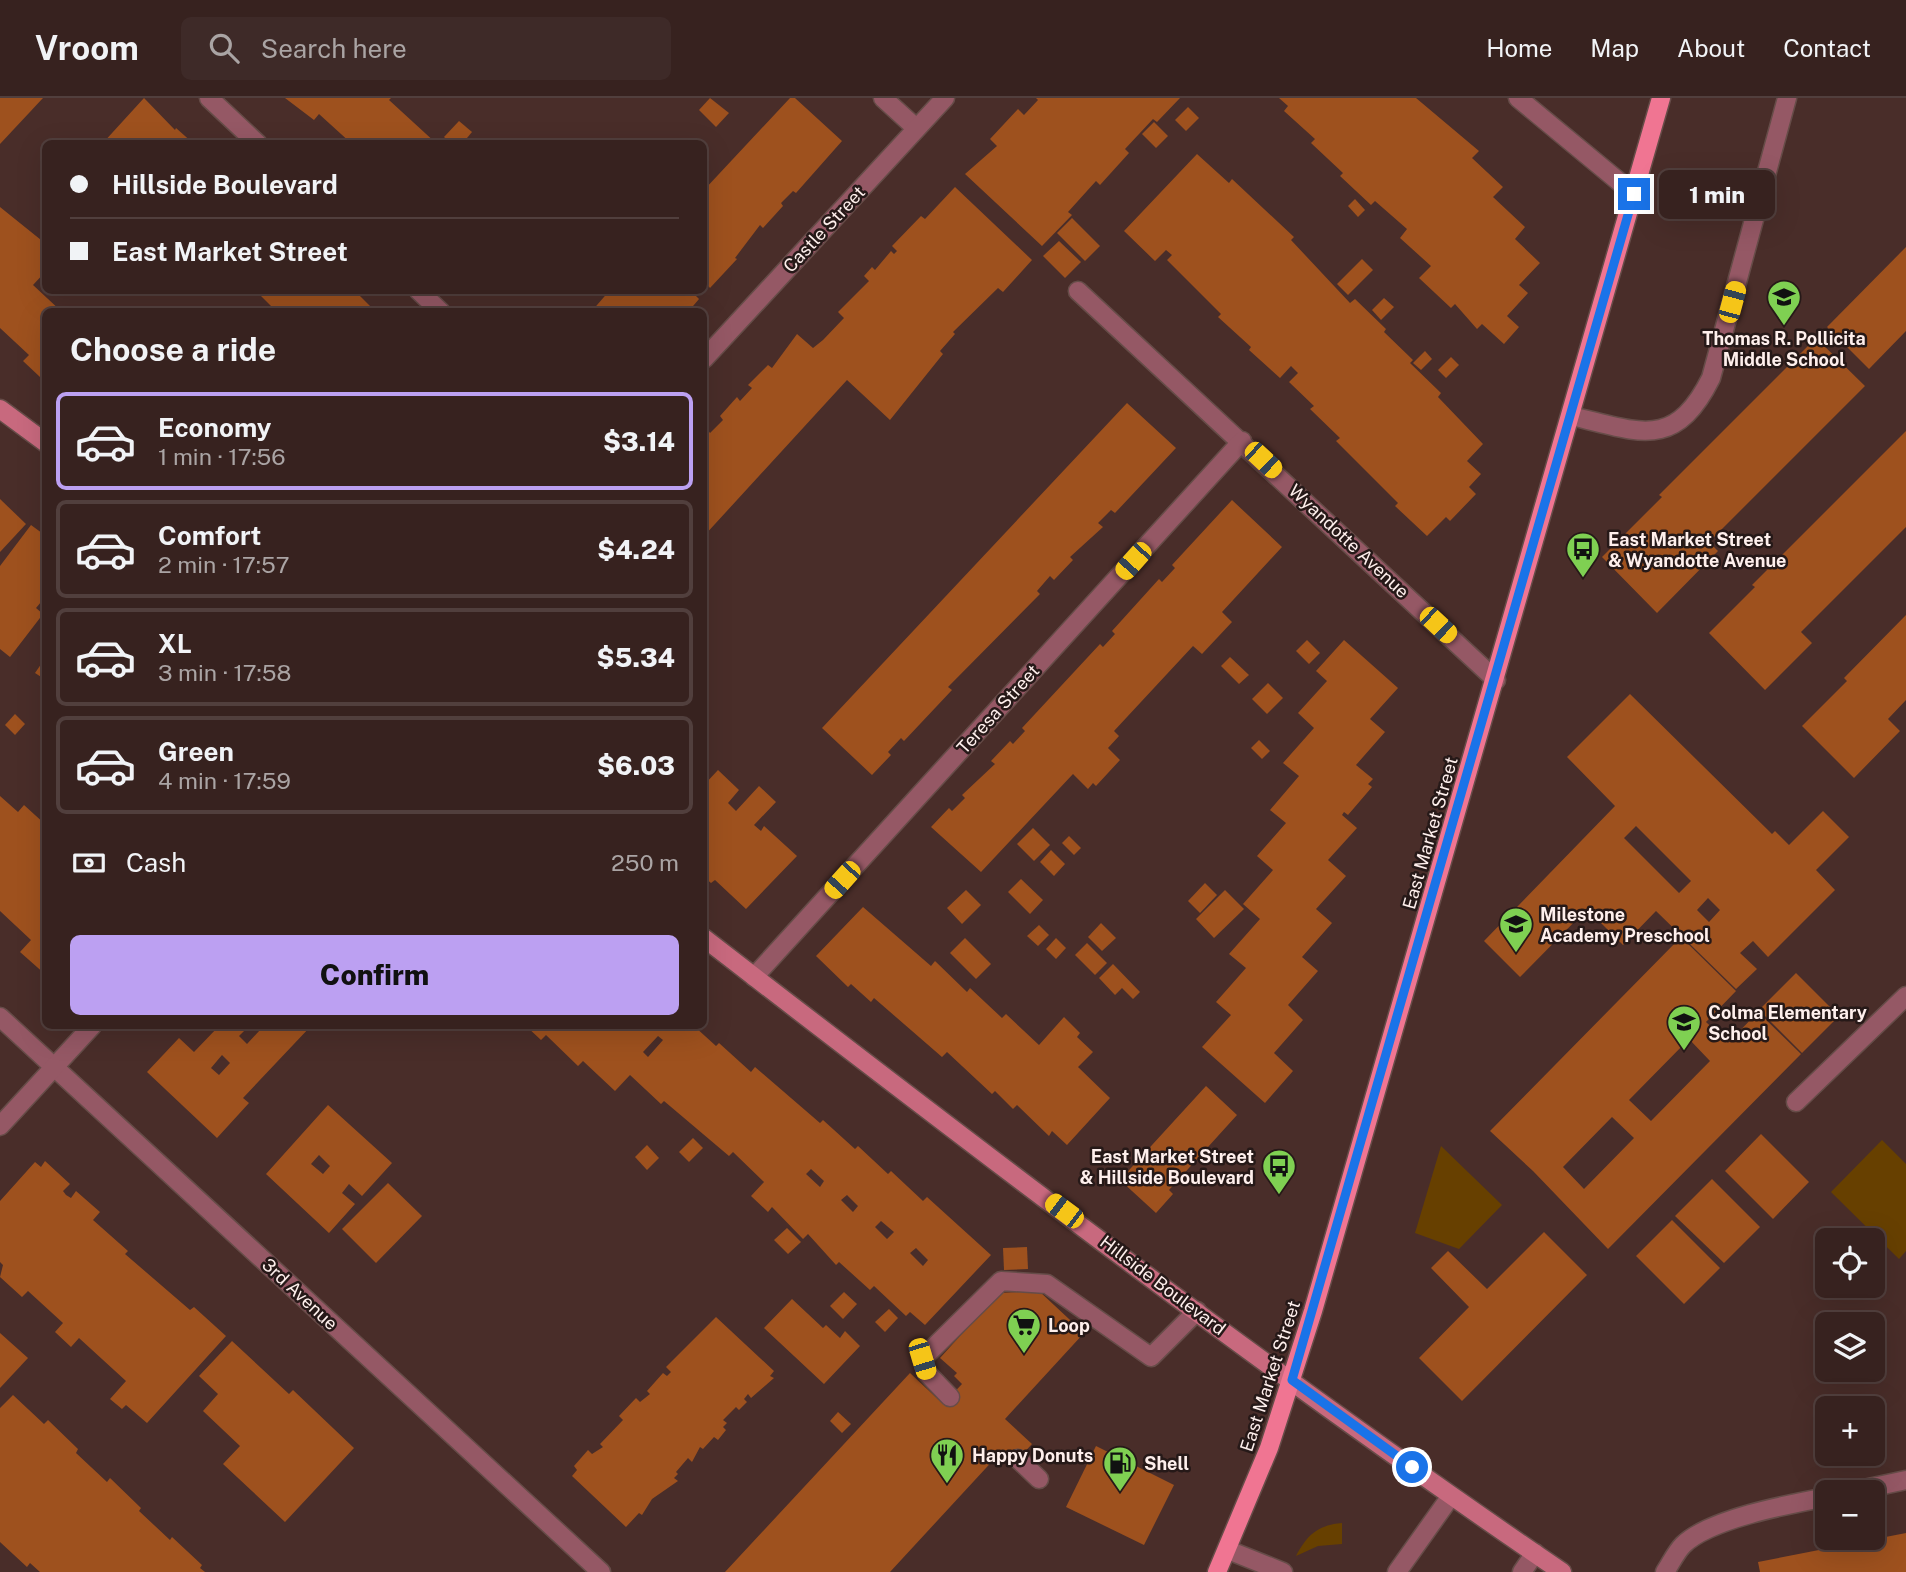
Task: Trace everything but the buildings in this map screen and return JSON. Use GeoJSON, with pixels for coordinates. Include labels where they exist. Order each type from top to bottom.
{"type":"FeatureCollection","features":[{"type":"Feature","properties":{"kind":"main road","name":"East Market Street"},"geometry":{"type":"LineString","coordinates":[[1217,1572],[1228,1550],[1292,1380],[1496,680],[1661,98]]}},
{"type":"Feature","properties":{"kind":"main road"},"geometry":{"type":"LineString","coordinates":[[0,409],[42,440]]}},
{"type":"Feature","properties":{"kind":"main road","name":"Hillside Boulevard"},"geometry":{"type":"LineString","coordinates":[[707,940],[1196,1311],[1451,1496],[1562,1572]]}},
{"type":"Feature","properties":{"kind":"street"},"geometry":{"type":"LineString","coordinates":[[209,98],[254,140]]}},
{"type":"Feature","properties":{"kind":"street"},"geometry":{"type":"LineString","coordinates":[[883,98],[916,128]]}},
{"type":"Feature","properties":{"kind":"street","name":"Castle Street"},"geometry":{"type":"LineString","coordinates":[[707,356],[945,98]]}},
{"type":"Feature","properties":{"kind":"street"},"geometry":{"type":"LineString","coordinates":[[1518,98],[1634,194]]}},
{"type":"Feature","properties":{"kind":"street"},"geometry":{"type":"LineString","coordinates":[[1571,416],[1647,433],[1674,426],[1698,405],[1711,379],[1787,98]]}},
{"type":"Feature","properties":{"kind":"street","name":"Wyandotte Avenue"},"geometry":{"type":"LineString","coordinates":[[1078,291],[1496,680]]}},
{"type":"Feature","properties":{"kind":"street"},"geometry":{"type":"LineString","coordinates":[[422,294],[437,308]]}},
{"type":"Feature","properties":{"kind":"street","name":"Teresa Street"},"geometry":{"type":"LineString","coordinates":[[754,977],[1242,441]]}},
{"type":"Feature","properties":{"kind":"street"},"geometry":{"type":"LineString","coordinates":[[1796,1102],[1906,996]]}},
{"type":"Feature","properties":{"kind":"street","name":"3rd Avenue"},"geometry":{"type":"LineString","coordinates":[[0,1017],[601,1572]]}},
{"type":"Feature","properties":{"kind":"street"},"geometry":{"type":"LineString","coordinates":[[0,1126],[89,1029]]}},
{"type":"Feature","properties":{"kind":"street"},"geometry":{"type":"LineString","coordinates":[[950,1397],[927,1373],[922,1359],[1001,1281],[1048,1284],[1151,1357],[1196,1311]]}},
{"type":"Feature","properties":{"kind":"street"},"geometry":{"type":"LineString","coordinates":[[1018,1459],[1039,1479]]}},
{"type":"Feature","properties":{"kind":"street"},"geometry":{"type":"LineString","coordinates":[[1885,1484],[1906,1480]]}},
{"type":"Feature","properties":{"kind":"street"},"geometry":{"type":"LineString","coordinates":[[1397,1572],[1451,1496]]}},
{"type":"Feature","properties":{"kind":"street"},"geometry":{"type":"LineString","coordinates":[[1665,1572],[1683,1545],[1705,1530],[1815,1499]]}},
{"type":"Feature","properties":{"kind":"street"},"geometry":{"type":"LineString","coordinates":[[1228,1550],[1283,1572]]}},
{"type":"Feature","properties":{"kind":"street"},"geometry":{"type":"LineString","coordinates":[[1522,1572],[1535,1553]]}},
{"type":"Feature","properties":{"kind":"shaded area"},"geometry":{"type":"Polygon","coordinates":[[[1882,1140],[1906,1164],[1906,1251],[1899,1259],[1885,1245],[1885,1228],[1868,1228],[1831,1192],[1882,1140]]]}},
{"type":"Feature","properties":{"kind":"shaded area"},"geometry":{"type":"Polygon","coordinates":[[[1441,1146],[1502,1205],[1459,1249],[1415,1233],[1441,1146]]]}},
{"type":"Feature","properties":{"kind":"shaded area"},"geometry":{"type":"Polygon","coordinates":[[[1342,1523],[1342,1544],[1318,1546],[1296,1556],[1314,1532],[1342,1523]]]}},
{"type":"Feature","properties":{"kind":"place","name":"Thomas R. Pollicita Middle School"},"geometry":{"type":"Point","coordinates":[1784,327]}},
{"type":"Feature","properties":{"kind":"place","name":"East Market Street & Wyandotte Avenue"},"geometry":{"type":"Point","coordinates":[1583,579]}},
{"type":"Feature","properties":{"kind":"place","name":"Milestone Academy Preschool"},"geometry":{"type":"Point","coordinates":[1516,954]}},
{"type":"Feature","properties":{"kind":"place","name":"Colma Elementary School"},"geometry":{"type":"Point","coordinates":[1684,1052]}},
{"type":"Feature","properties":{"kind":"place","name":"East Market Street & Hillside Boulevard"},"geometry":{"type":"Point","coordinates":[1279,1196]}},
{"type":"Feature","properties":{"kind":"place","name":"Loop"},"geometry":{"type":"Point","coordinates":[1024,1355]}},
{"type":"Feature","properties":{"kind":"place","name":"Happy Donuts"},"geometry":{"type":"Point","coordinates":[947,1485]}},
{"type":"Feature","properties":{"kind":"place","name":"Shell"},"geometry":{"type":"Point","coordinates":[1120,1493]}},
{"type":"Feature","properties":{"kind":"route"},"geometry":{"type":"LineString","coordinates":[[1412,1467],[1292,1380],[1634,194]]}}]}
